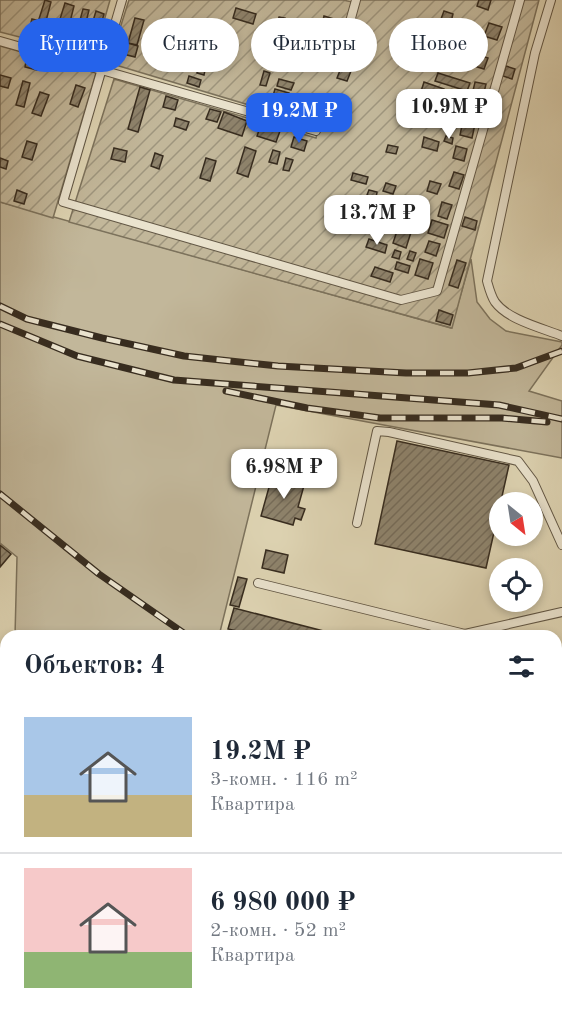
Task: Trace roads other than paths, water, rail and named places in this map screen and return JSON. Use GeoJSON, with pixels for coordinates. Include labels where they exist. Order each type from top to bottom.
{"type":"FeatureCollection","features":[{"type":"Feature","properties":{"kind":"lane"},"geometry":{"type":"LineString","coordinates":[[117,18],[122,0]]}},
{"type":"Feature","properties":{"kind":"lane"},"geometry":{"type":"LineString","coordinates":[[351,18],[356,0]]}},
{"type":"Feature","properties":{"kind":"lane"},"geometry":{"type":"LineString","coordinates":[[101,72],[63,202],[400,300],[437,291],[520,0]]}},
{"type":"Feature","properties":{"kind":"lane"},"geometry":{"type":"LineString","coordinates":[[551,0],[535,53],[487,280],[494,301],[502,309],[513,317],[562,336]]}},
{"type":"Feature","properties":{"kind":"lane"},"geometry":{"type":"LineString","coordinates":[[0,41],[18,46]]}},
{"type":"Feature","properties":{"kind":"lane"},"geometry":{"type":"LineString","coordinates":[[109,72],[316,131]]}},
{"type":"Feature","properties":{"kind":"lane"},"geometry":{"type":"LineString","coordinates":[[357,523],[377,431],[389,432],[518,461],[533,481],[562,545]]}},
{"type":"Feature","properties":{"kind":"lane"},"geometry":{"type":"LineString","coordinates":[[258,583],[449,630]]}},
{"type":"Feature","properties":{"kind":"lane"},"geometry":{"type":"LineString","coordinates":[[493,630],[562,612]]}},
{"type":"Feature","properties":{"kind":"railway"},"geometry":{"type":"LineString","coordinates":[[0,306],[27,319],[184,356],[278,366],[406,373],[468,373],[516,368],[562,351]]}},
{"type":"Feature","properties":{"kind":"railway"},"geometry":{"type":"LineString","coordinates":[[0,324],[77,356],[174,380],[499,405],[562,419]]}},
{"type":"Feature","properties":{"kind":"railway"},"geometry":{"type":"LineString","coordinates":[[226,391],[307,408],[380,418],[502,418],[547,422]]}},
{"type":"Feature","properties":{"kind":"railway"},"geometry":{"type":"LineString","coordinates":[[0,494],[99,574],[179,630]]}}]}
